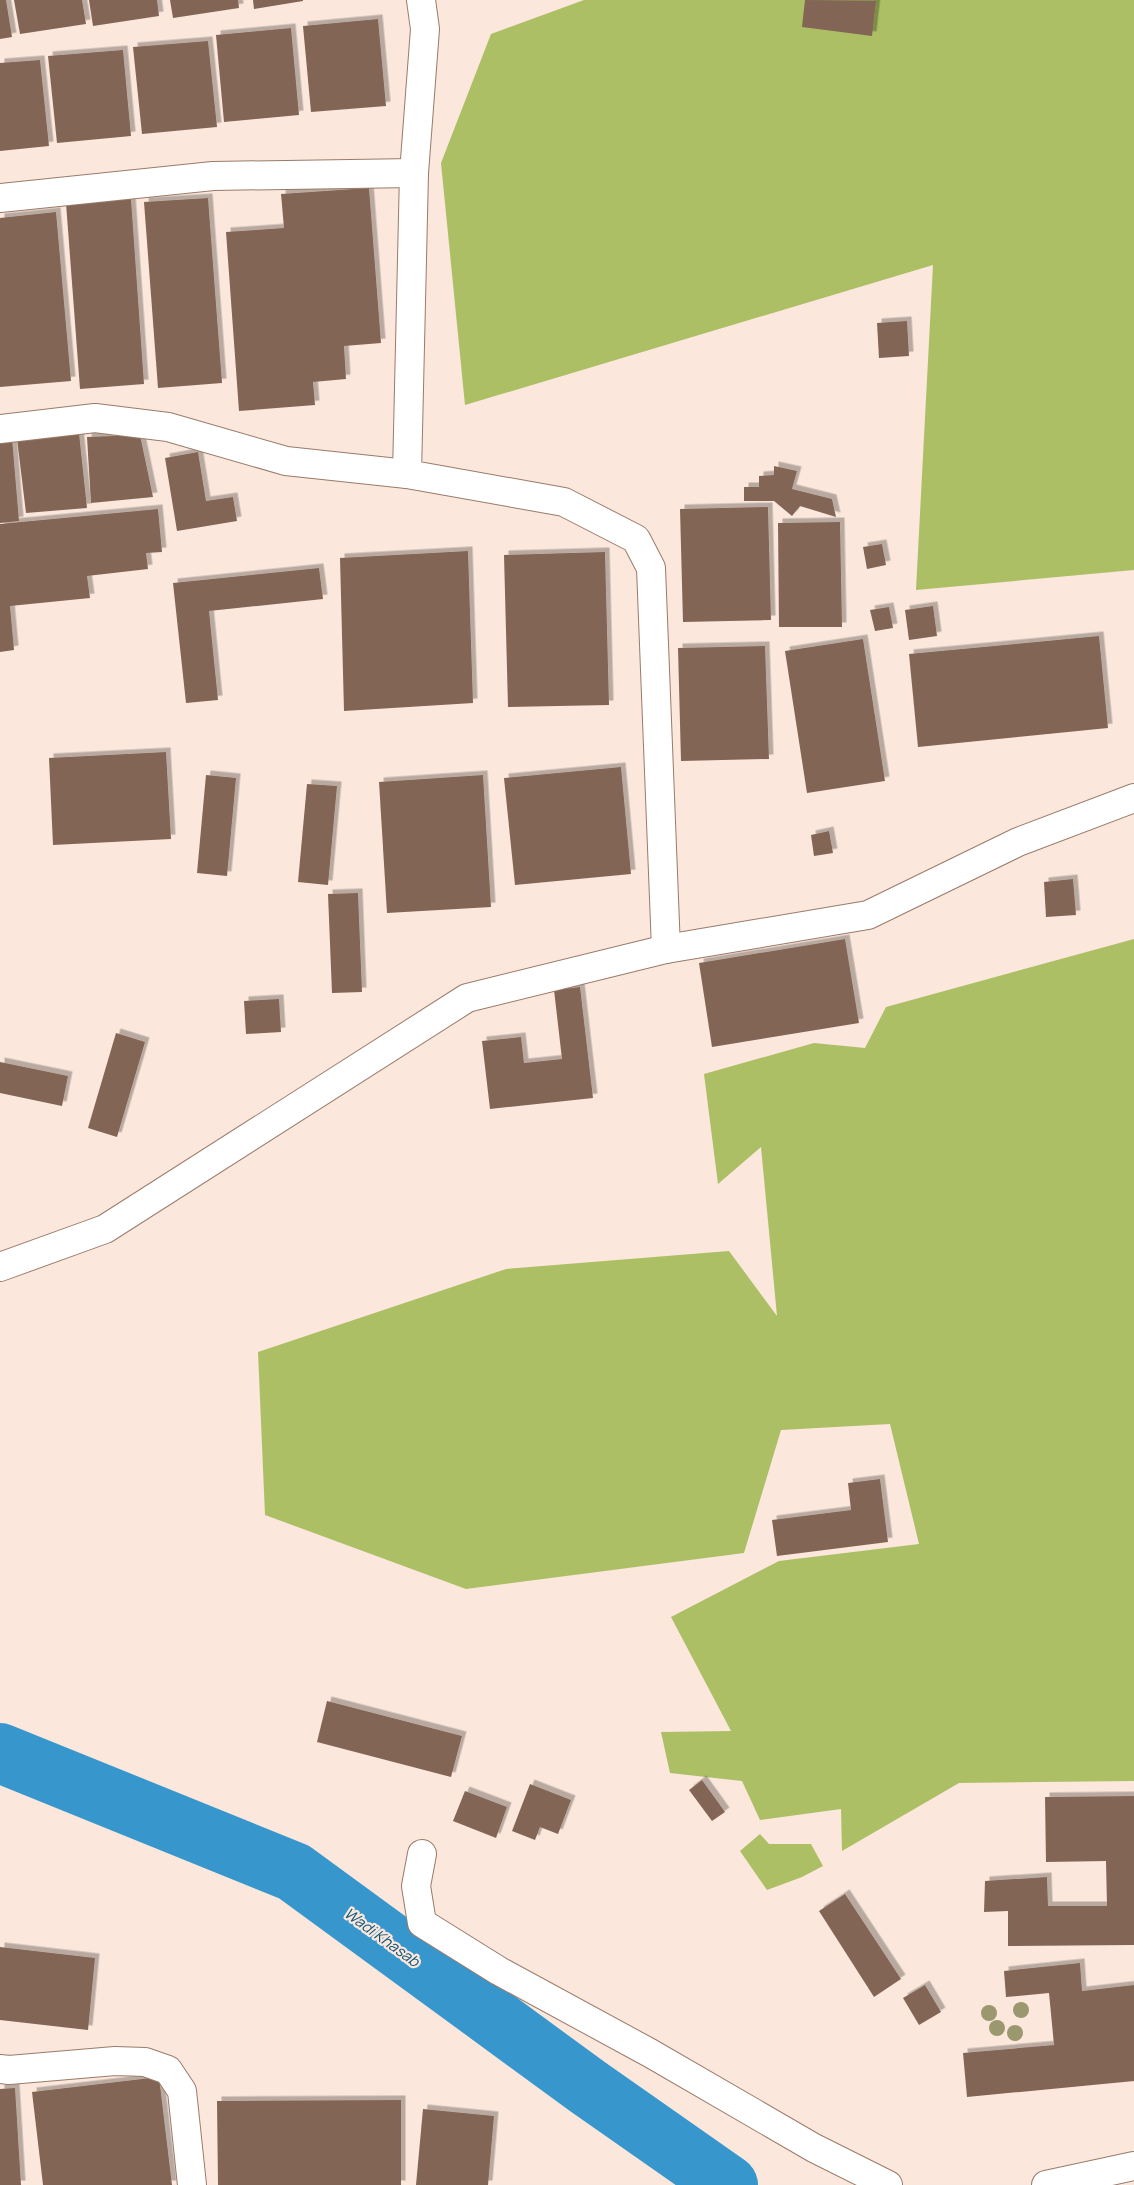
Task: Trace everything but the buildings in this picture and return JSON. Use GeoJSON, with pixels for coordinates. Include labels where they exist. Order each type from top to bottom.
{"type":"FeatureCollection","features":[{"type":"Feature","properties":{"kind":"street"},"geometry":{"type":"LineString","coordinates":[[407,474],[414,173],[425,28],[421,0]]}},
{"type":"Feature","properties":{"kind":"street"},"geometry":{"type":"LineString","coordinates":[[0,198],[213,176],[414,173]]}},
{"type":"Feature","properties":{"kind":"street"},"geometry":{"type":"LineString","coordinates":[[0,429],[95,418],[168,427],[286,461],[407,474],[564,502],[636,539],[651,568],[666,949]]}},
{"type":"Feature","properties":{"kind":"street"},"geometry":{"type":"LineString","coordinates":[[0,1267],[105,1229],[467,998],[666,949],[868,915],[1018,842],[1134,798]]}},
{"type":"Feature","properties":{"kind":"street"},"geometry":{"type":"LineString","coordinates":[[422,1854],[416,1886],[422,1923],[499,1970],[650,2052],[814,2148],[888,2185]]}},
{"type":"Feature","properties":{"kind":"street"},"geometry":{"type":"LineString","coordinates":[[0,2069],[9,2070],[115,2061],[145,2062],[168,2070],[182,2091],[192,2185]]}},
{"type":"Feature","properties":{"kind":"street"},"geometry":{"type":"LineString","coordinates":[[1046,2185],[1134,2166]]}},
{"type":"Feature","properties":{"kind":"green space"},"geometry":{"type":"Polygon","coordinates":[[[584,0],[1134,0],[1134,570],[916,590],[933,265],[465,405],[441,163],[491,34],[584,0]]]}},
{"type":"Feature","properties":{"kind":"green space"},"geometry":{"type":"Polygon","coordinates":[[[1134,939],[1134,1781],[959,1783],[842,1851],[841,1809],[760,1820],[742,1781],[670,1773],[661,1732],[731,1731],[671,1617],[779,1561],[919,1544],[890,1424],[781,1430],[744,1553],[466,1589],[265,1515],[258,1352],[506,1269],[729,1251],[777,1316],[761,1147],[718,1184],[704,1074],[814,1043],[865,1048],[886,1007],[1134,939]]]}},
{"type":"Feature","properties":{"kind":"green space"},"geometry":{"type":"Polygon","coordinates":[[[760,1834],[769,1844],[811,1844],[823,1866],[802,1877],[767,1890],[740,1851],[760,1834]]]}},
{"type":"Feature","properties":{"kind":"waterway","name":"Wadi Khasab"},"geometry":{"type":"LineString","coordinates":[[0,1753],[294,1872],[588,2087],[728,2185]]}}]}
